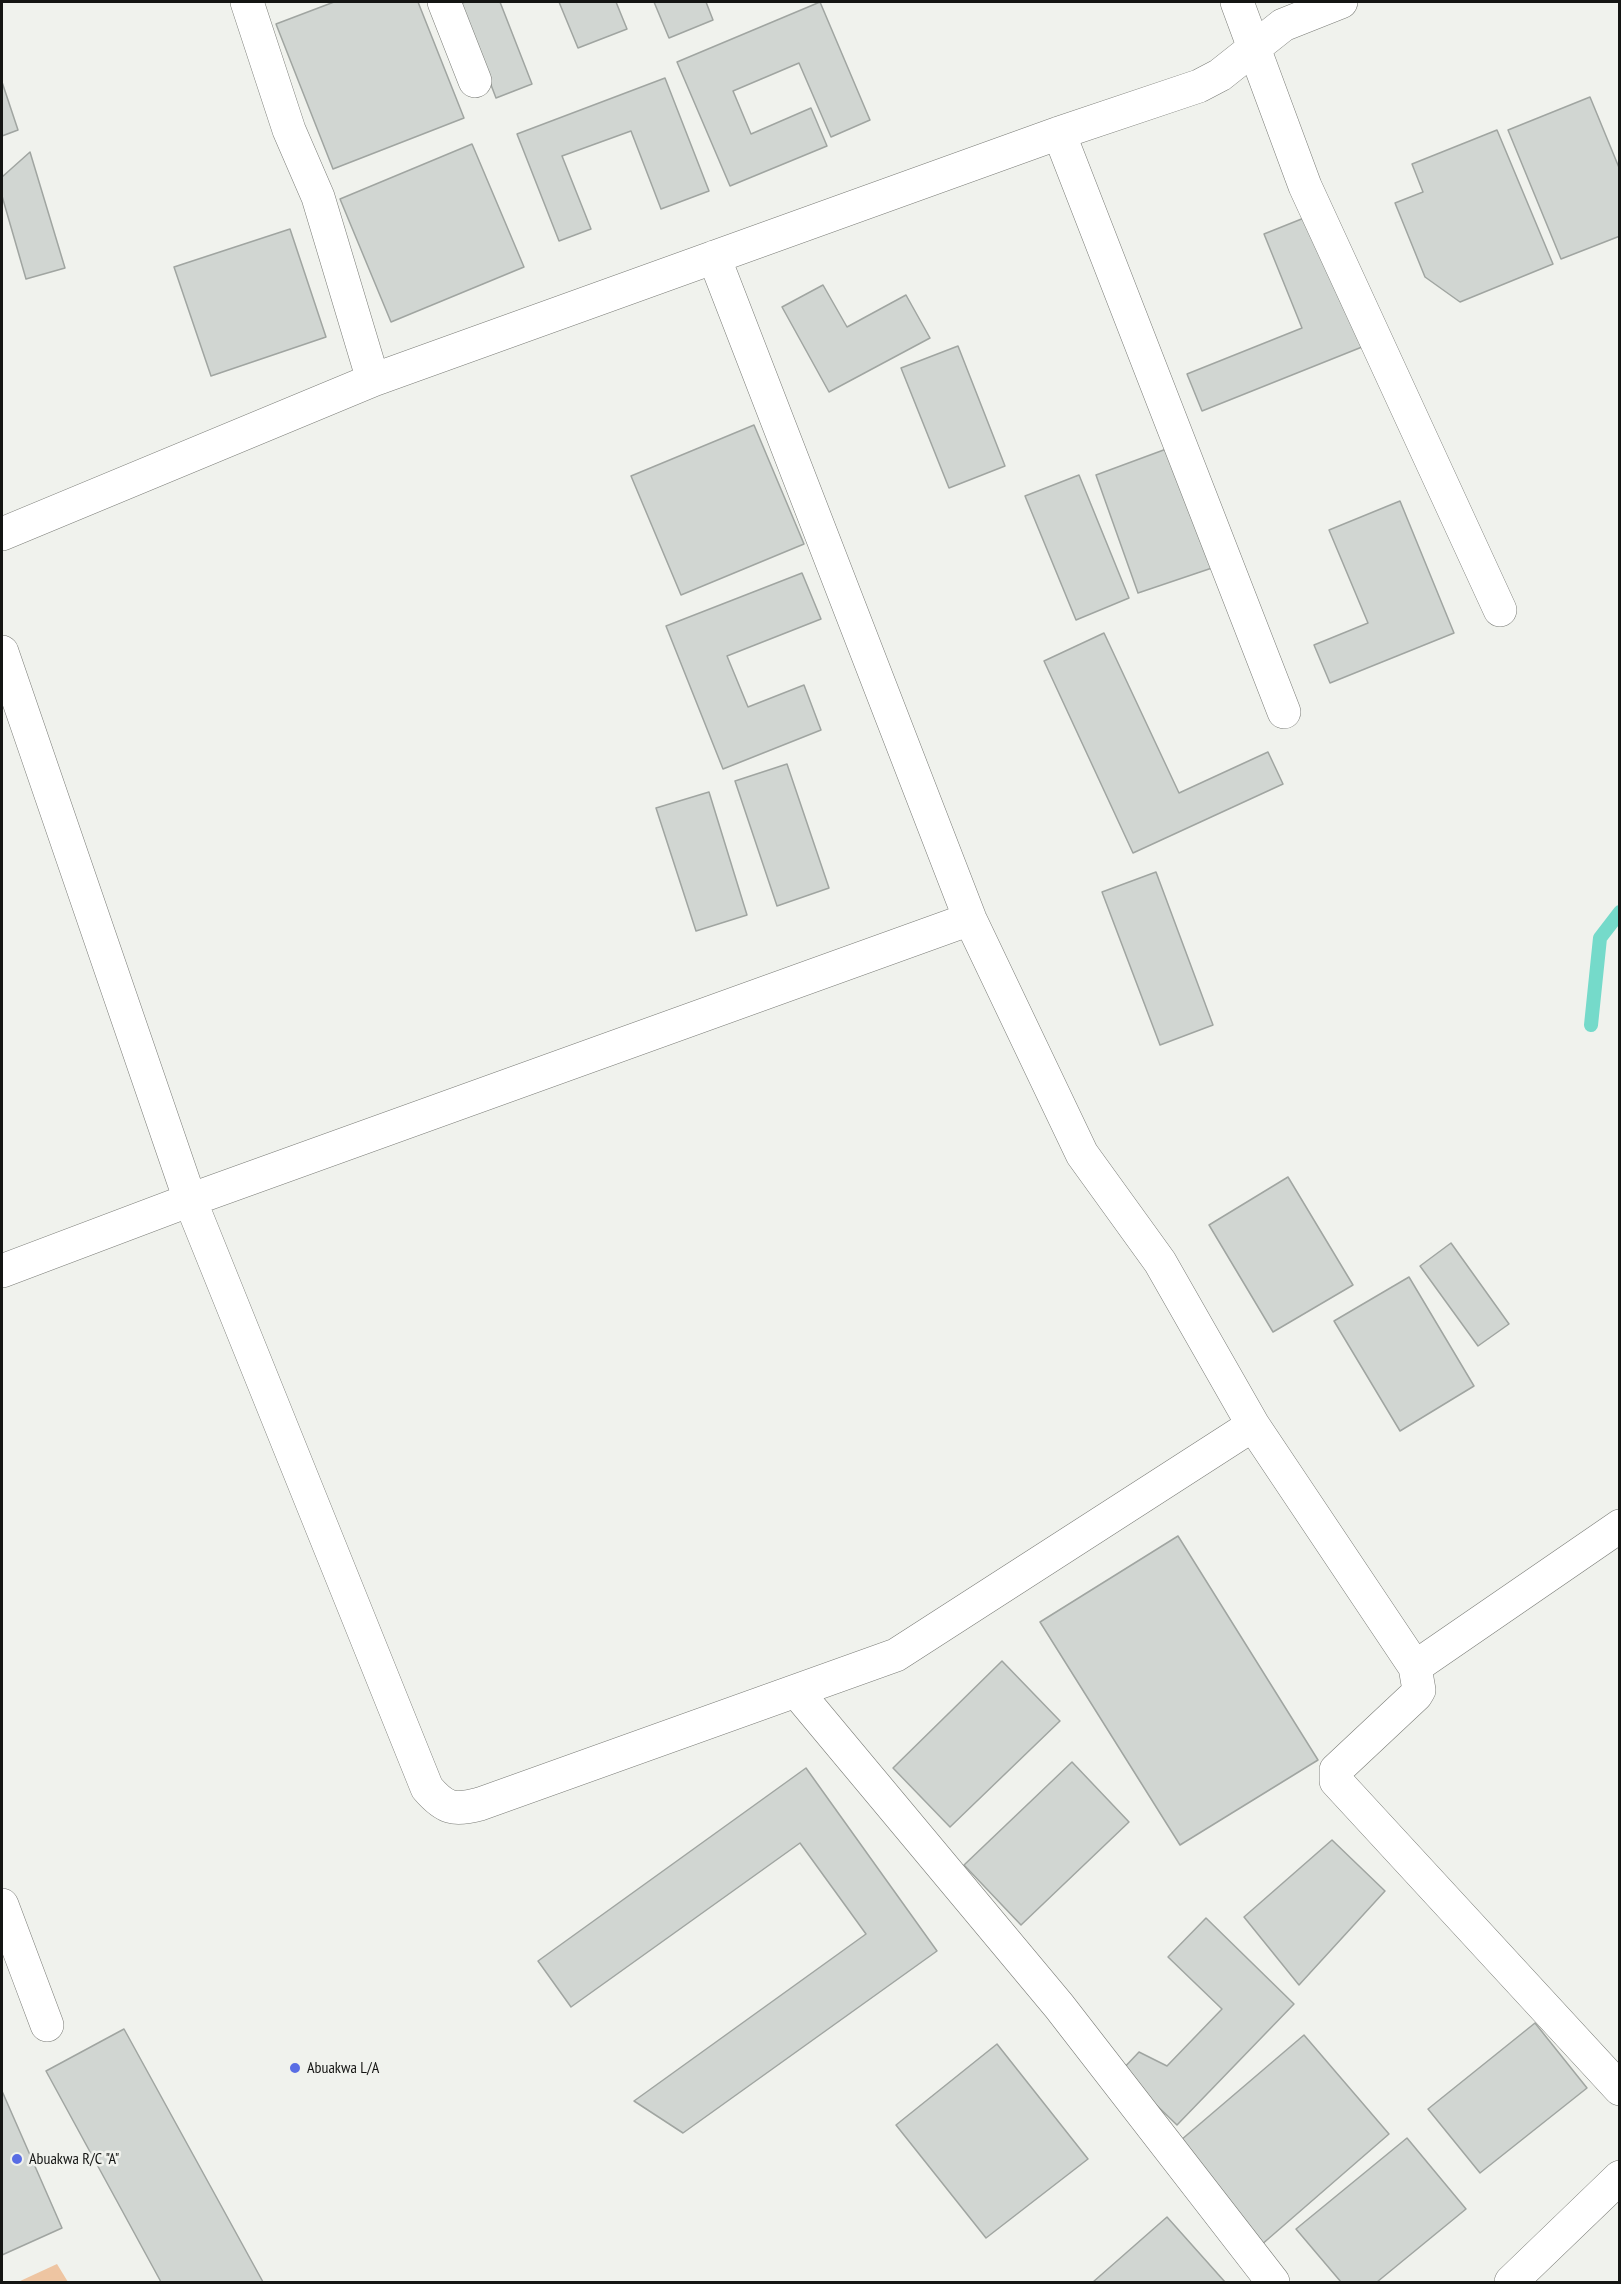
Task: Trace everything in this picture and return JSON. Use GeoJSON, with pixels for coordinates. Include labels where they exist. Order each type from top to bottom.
{"type":"FeatureCollection","features":[{"type":"Feature","properties":{"kind":"street"},"geometry":{"type":"LineString","coordinates":[[247,2],[290,130],[318,197],[372,380]]}},
{"type":"Feature","properties":{"kind":"street"},"geometry":{"type":"LineString","coordinates":[[444,2],[475,81]]}},
{"type":"Feature","properties":{"kind":"street"},"geometry":{"type":"LineString","coordinates":[[1237,2],[1305,186],[1500,610]]}},
{"type":"Feature","properties":{"kind":"street"},"geometry":{"type":"LineString","coordinates":[[2,534],[372,380],[1199,86],[1220,75],[1283,25],[1341,2]]}},
{"type":"Feature","properties":{"kind":"street"},"geometry":{"type":"LineString","coordinates":[[1059,134],[1284,712]]}},
{"type":"Feature","properties":{"kind":"street"},"geometry":{"type":"LineString","coordinates":[[714,257],[970,919],[1082,1154],[1160,1262],[1252,1425],[1416,1667],[1419,1690],[1416,1695],[1336,1770],[1336,1781],[1620,2089]]}},
{"type":"Feature","properties":{"kind":"street"},"geometry":{"type":"LineString","coordinates":[[2,652],[190,1200],[427,1788],[439,1802],[459,1809],[480,1804],[896,1655],[1252,1425]]}},
{"type":"Feature","properties":{"kind":"street"},"geometry":{"type":"LineString","coordinates":[[2,1271],[190,1200],[970,919]]}},
{"type":"Feature","properties":{"kind":"street"},"geometry":{"type":"LineString","coordinates":[[1416,1667],[1620,1526]]}},
{"type":"Feature","properties":{"kind":"street"},"geometry":{"type":"LineString","coordinates":[[797,1692],[1059,2006],[1273,2283]]}},
{"type":"Feature","properties":{"kind":"street"},"geometry":{"type":"LineString","coordinates":[[2,1905],[46,2025]]}},
{"type":"Feature","properties":{"kind":"street"},"geometry":{"type":"LineString","coordinates":[[1511,2283],[1620,2177]]}},
{"type":"Feature","properties":{"kind":"shaded area"},"geometry":{"type":"Polygon","coordinates":[[[57,2264],[68,2282],[18,2282],[57,2264]]]}},
{"type":"Feature","properties":{"kind":"building"},"geometry":{"type":"Polygon","coordinates":[[[334,2],[418,2],[464,118],[333,169],[276,24],[334,2]]]}},
{"type":"Feature","properties":{"kind":"building"},"geometry":{"type":"Polygon","coordinates":[[[500,2],[532,84],[496,98],[460,4],[500,2]]]}},
{"type":"Feature","properties":{"kind":"building"},"geometry":{"type":"Polygon","coordinates":[[[559,2],[616,2],[627,29],[578,48],[559,2]]]}},
{"type":"Feature","properties":{"kind":"building"},"geometry":{"type":"Polygon","coordinates":[[[654,2],[706,2],[713,20],[669,38],[654,2]]]}},
{"type":"Feature","properties":{"kind":"building"},"geometry":{"type":"Polygon","coordinates":[[[820,2],[870,120],[831,137],[799,63],[733,91],[751,134],[811,108],[827,146],[730,186],[677,62],[820,2]]]}},
{"type":"Feature","properties":{"kind":"building"},"geometry":{"type":"Polygon","coordinates":[[[665,78],[709,191],[661,209],[631,131],[562,156],[591,229],[559,241],[517,134],[665,78]]]}},
{"type":"Feature","properties":{"kind":"building"},"geometry":{"type":"Polygon","coordinates":[[[2,82],[18,130],[2,136],[2,82]]]}},
{"type":"Feature","properties":{"kind":"building"},"geometry":{"type":"Polygon","coordinates":[[[1590,97],[1620,170],[1620,236],[1561,259],[1508,130],[1590,97]]]}},
{"type":"Feature","properties":{"kind":"building"},"geometry":{"type":"Polygon","coordinates":[[[1497,130],[1553,264],[1460,302],[1425,277],[1395,203],[1423,192],[1412,164],[1497,130]]]}},
{"type":"Feature","properties":{"kind":"building"},"geometry":{"type":"Polygon","coordinates":[[[472,144],[524,267],[391,322],[340,199],[472,144]]]}},
{"type":"Feature","properties":{"kind":"building"},"geometry":{"type":"Polygon","coordinates":[[[30,152],[65,268],[26,279],[2,196],[2,177],[30,152]]]}},
{"type":"Feature","properties":{"kind":"building"},"geometry":{"type":"Polygon","coordinates":[[[1314,214],[1367,345],[1202,411],[1187,374],[1302,328],[1264,234],[1314,214]]]}},
{"type":"Feature","properties":{"kind":"building"},"geometry":{"type":"Polygon","coordinates":[[[290,229],[326,337],[211,376],[174,267],[290,229]]]}},
{"type":"Feature","properties":{"kind":"building"},"geometry":{"type":"Polygon","coordinates":[[[823,285],[847,327],[906,295],[930,338],[829,392],[782,307],[823,285]]]}},
{"type":"Feature","properties":{"kind":"building"},"geometry":{"type":"Polygon","coordinates":[[[958,346],[1005,466],[949,488],[901,368],[958,346]]]}},
{"type":"Feature","properties":{"kind":"building"},"geometry":{"type":"Polygon","coordinates":[[[754,425],[804,544],[681,595],[631,476],[754,425]]]}},
{"type":"Feature","properties":{"kind":"building"},"geometry":{"type":"Polygon","coordinates":[[[1169,448],[1212,568],[1138,593],[1096,475],[1169,448]]]}},
{"type":"Feature","properties":{"kind":"building"},"geometry":{"type":"Polygon","coordinates":[[[1079,475],[1129,598],[1076,620],[1025,496],[1079,475]]]}},
{"type":"Feature","properties":{"kind":"building"},"geometry":{"type":"Polygon","coordinates":[[[1400,501],[1454,633],[1330,683],[1314,645],[1368,623],[1329,530],[1400,501]]]}},
{"type":"Feature","properties":{"kind":"building"},"geometry":{"type":"Polygon","coordinates":[[[802,573],[821,619],[727,656],[748,707],[804,685],[821,730],[723,769],[666,626],[802,573]]]}},
{"type":"Feature","properties":{"kind":"building"},"geometry":{"type":"Polygon","coordinates":[[[1104,633],[1179,793],[1268,752],[1283,784],[1133,853],[1044,661],[1104,633]]]}},
{"type":"Feature","properties":{"kind":"building"},"geometry":{"type":"Polygon","coordinates":[[[787,764],[829,888],[777,906],[735,781],[787,764]]]}},
{"type":"Feature","properties":{"kind":"building"},"geometry":{"type":"Polygon","coordinates":[[[709,792],[747,915],[696,931],[656,808],[709,792]]]}},
{"type":"Feature","properties":{"kind":"building"},"geometry":{"type":"Polygon","coordinates":[[[1156,872],[1213,1025],[1160,1045],[1102,892],[1156,872]]]}},
{"type":"Feature","properties":{"kind":"building"},"geometry":{"type":"Polygon","coordinates":[[[1288,1177],[1353,1285],[1273,1332],[1209,1225],[1288,1177]]]}},
{"type":"Feature","properties":{"kind":"building"},"geometry":{"type":"Polygon","coordinates":[[[1451,1243],[1509,1324],[1478,1346],[1420,1266],[1451,1243]]]}},
{"type":"Feature","properties":{"kind":"building"},"geometry":{"type":"Polygon","coordinates":[[[1409,1277],[1474,1386],[1400,1431],[1334,1321],[1409,1277]]]}},
{"type":"Feature","properties":{"kind":"building"},"geometry":{"type":"Polygon","coordinates":[[[1178,1536],[1318,1760],[1180,1845],[1040,1622],[1178,1536]]]}},
{"type":"Feature","properties":{"kind":"building"},"geometry":{"type":"Polygon","coordinates":[[[1002,1661],[1060,1721],[950,1827],[893,1768],[1002,1661]]]}},
{"type":"Feature","properties":{"kind":"building"},"geometry":{"type":"Polygon","coordinates":[[[1072,1762],[1129,1822],[1021,1925],[964,1865],[1072,1762]]]}},
{"type":"Feature","properties":{"kind":"building"},"geometry":{"type":"Polygon","coordinates":[[[806,1768],[937,1951],[683,2133],[634,2101],[866,1934],[800,1843],[571,2007],[538,1961],[806,1768]]]}},
{"type":"Feature","properties":{"kind":"building"},"geometry":{"type":"Polygon","coordinates":[[[1332,1840],[1385,1891],[1299,1985],[1244,1917],[1332,1840]]]}},
{"type":"Feature","properties":{"kind":"building"},"geometry":{"type":"Polygon","coordinates":[[[1206,1918],[1294,2004],[1177,2125],[1121,2071],[1139,2052],[1167,2066],[1222,2009],[1168,1957],[1206,1918]]]}},
{"type":"Feature","properties":{"kind":"building"},"geometry":{"type":"Polygon","coordinates":[[[1535,2023],[1587,2088],[1480,2173],[1428,2109],[1535,2023]]]}},
{"type":"Feature","properties":{"kind":"building"},"geometry":{"type":"Polygon","coordinates":[[[124,2029],[263,2282],[161,2282],[46,2071],[124,2029]]]}},
{"type":"Feature","properties":{"kind":"building"},"geometry":{"type":"Polygon","coordinates":[[[1304,2035],[1389,2134],[1260,2246],[1174,2146],[1304,2035]]]}},
{"type":"Feature","properties":{"kind":"building"},"geometry":{"type":"Polygon","coordinates":[[[997,2044],[1088,2159],[986,2238],[896,2125],[997,2044]]]}},
{"type":"Feature","properties":{"kind":"building","name":"Abuakwa R/C \"A\""},"geometry":{"type":"Polygon","coordinates":[[[2,2091],[62,2228],[2,2255],[2,2091]]]}},
{"type":"Feature","properties":{"kind":"building"},"geometry":{"type":"Polygon","coordinates":[[[1407,2138],[1466,2209],[1377,2282],[1341,2282],[1296,2229],[1407,2138]]]}},
{"type":"Feature","properties":{"kind":"building"},"geometry":{"type":"Polygon","coordinates":[[[1167,2217],[1225,2282],[1093,2282],[1167,2217]]]}},
{"type":"Feature","properties":{"kind":"waterway"},"geometry":{"type":"LineString","coordinates":[[1591,1025],[1600,938],[1620,912]]}},
{"type":"Feature","properties":{"kind":"place","name":"Abuakwa L/A"},"geometry":{"type":"Point","coordinates":[295,2068]}},
{"type":"Feature","properties":{"kind":"place","name":"Abuakwa R/C \"A\""},"geometry":{"type":"Point","coordinates":[17,2159]}}]}
